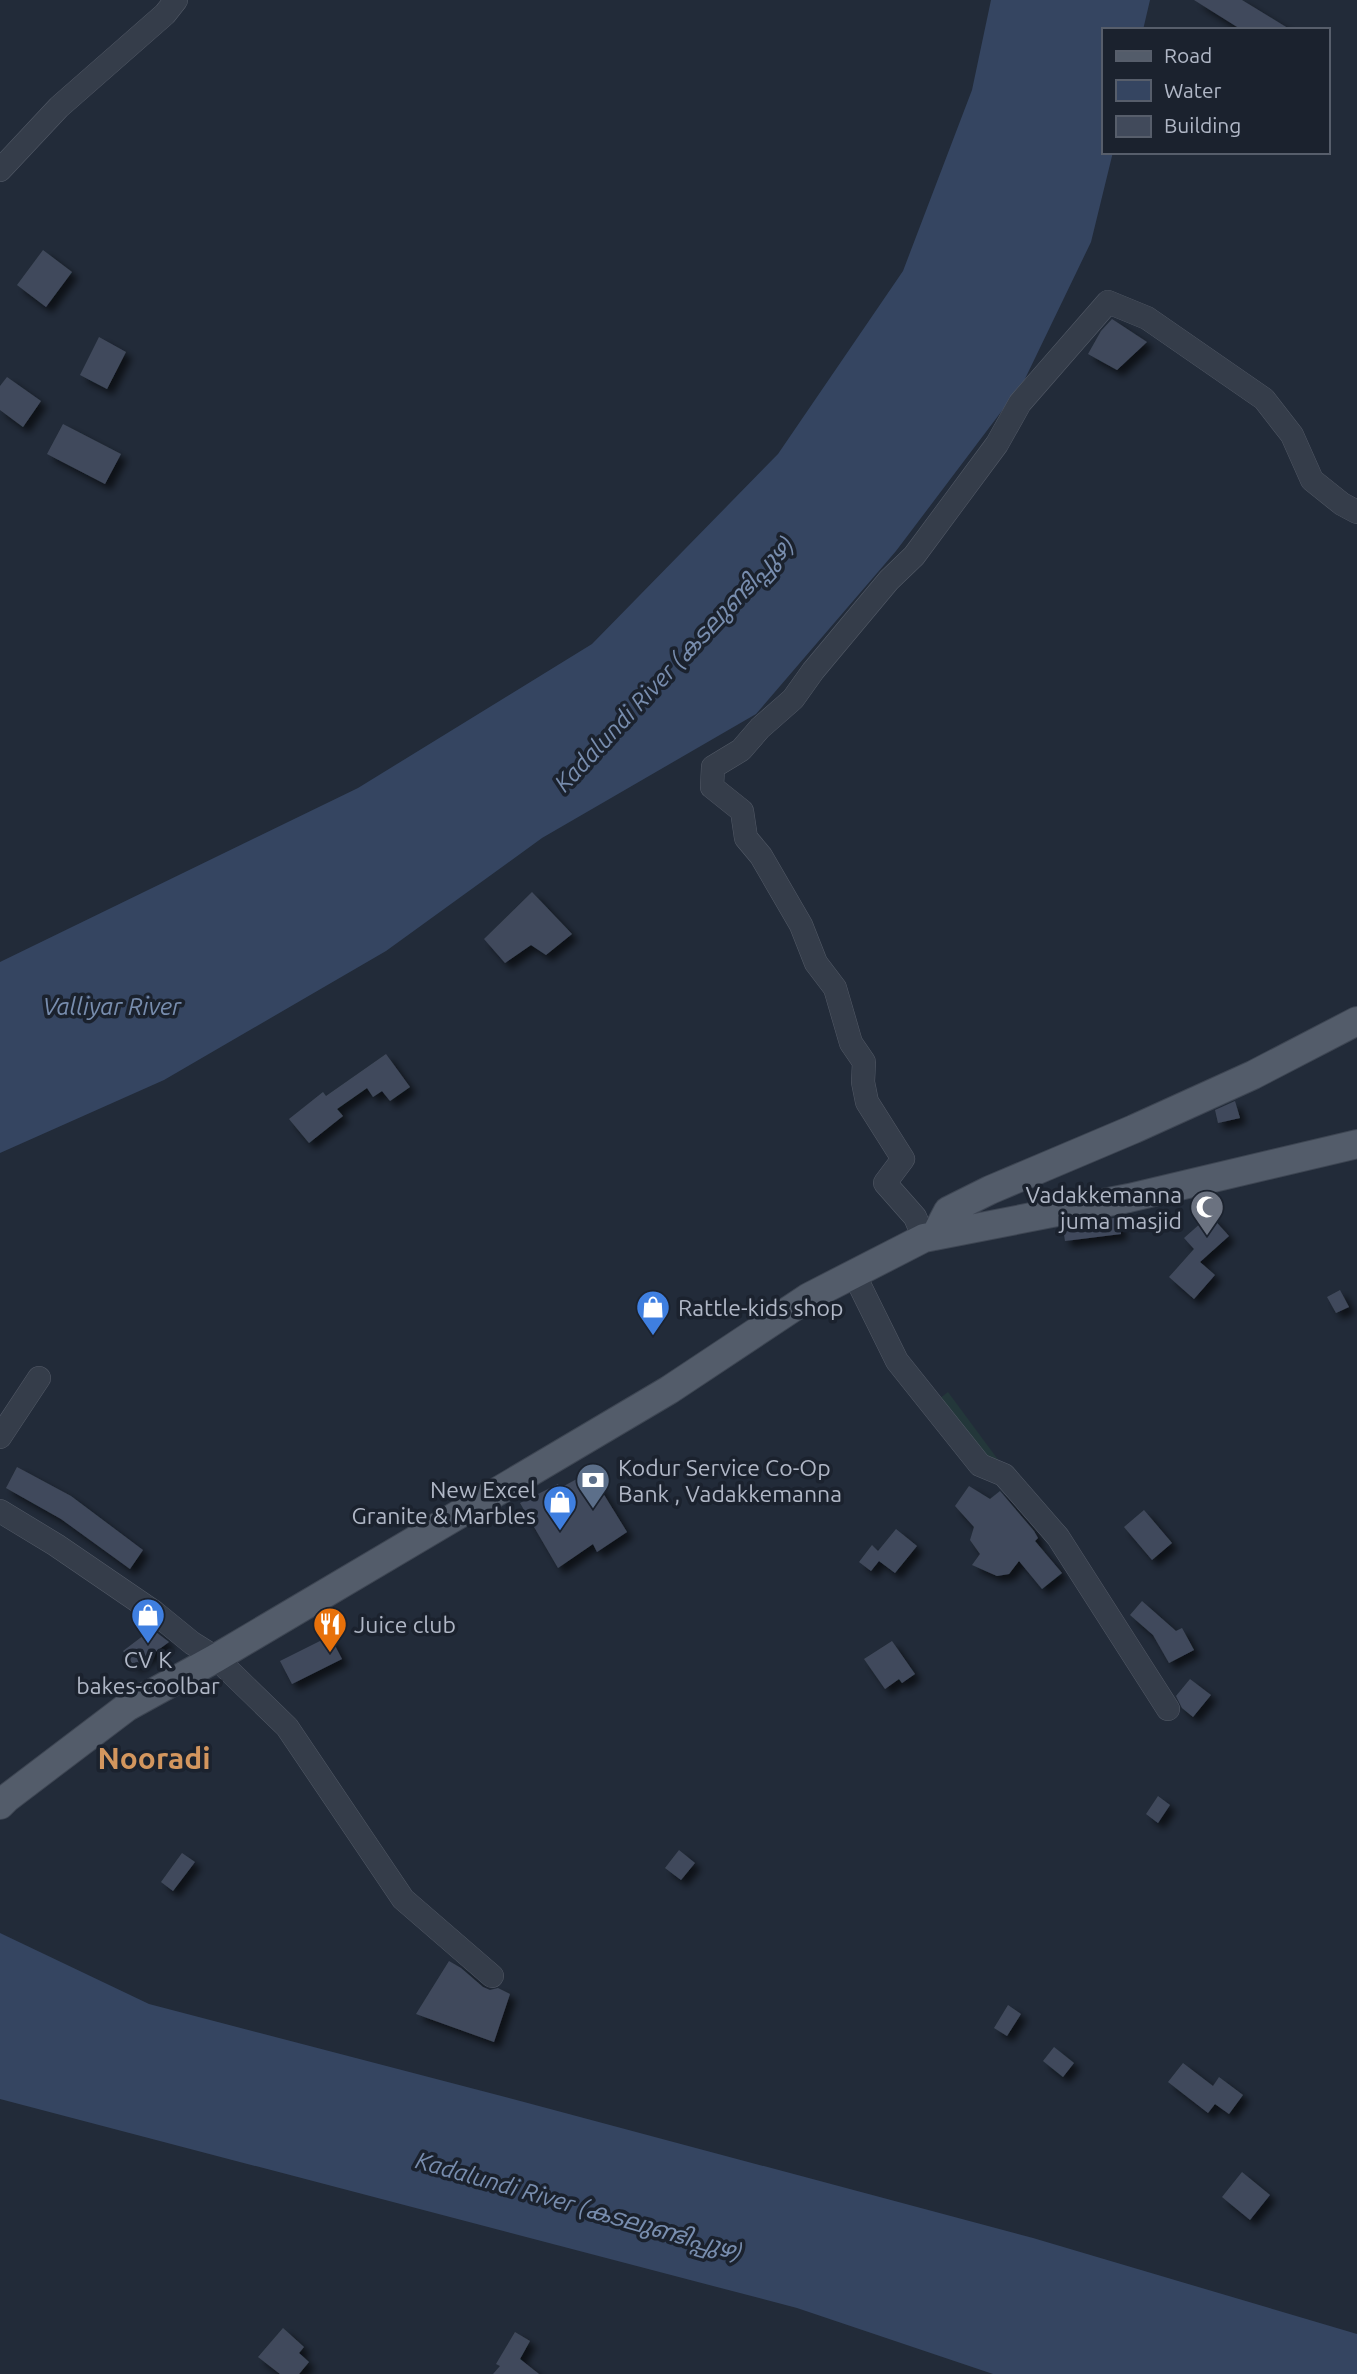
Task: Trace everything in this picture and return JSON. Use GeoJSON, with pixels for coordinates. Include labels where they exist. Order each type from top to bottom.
{"type":"FeatureCollection","features":[{"type":"Feature","properties":{"kind":"main road"},"geometry":{"type":"LineString","coordinates":[[930,1237],[948,1211],[1253,1074],[1357,1021]]}},
{"type":"Feature","properties":{"kind":"main road"},"geometry":{"type":"LineString","coordinates":[[0,1805],[127,1707],[216,1658],[669,1390],[809,1297],[854,1274],[930,1237],[1129,1198],[1357,1144]]}},
{"type":"Feature","properties":{"kind":"street"},"geometry":{"type":"LineString","coordinates":[[0,170],[59,107],[165,14],[176,0]]}},
{"type":"Feature","properties":{"kind":"street"},"geometry":{"type":"LineString","coordinates":[[930,1237],[885,1183],[903,1159],[867,1102],[863,1082],[864,1062],[851,1043],[835,988],[816,963],[801,925],[761,856],[746,838],[742,811],[712,787],[713,767],[741,750],[760,728],[793,699],[889,580],[914,556],[997,444],[1020,403],[1108,302],[1147,318],[1264,399],[1292,435],[1312,480],[1342,504],[1357,512]]}},
{"type":"Feature","properties":{"kind":"street"},"geometry":{"type":"LineString","coordinates":[[854,1274],[897,1361],[979,1465],[1004,1475],[1058,1537],[1168,1709]]}},
{"type":"Feature","properties":{"kind":"street"},"geometry":{"type":"LineString","coordinates":[[0,1437],[39,1378]]}},
{"type":"Feature","properties":{"kind":"street"},"geometry":{"type":"LineString","coordinates":[[0,1511],[57,1545],[216,1658],[287,1727],[402,1899],[492,1976]]}},
{"type":"Feature","properties":{"kind":"green space"},"geometry":{"type":"Polygon","coordinates":[[[948,1392],[1002,1465],[987,1478],[966,1466],[935,1402],[948,1392]]]}},
{"type":"Feature","properties":{"kind":"water","name":"Valliyar River"},"geometry":{"type":"Polygon","coordinates":[[[991,0],[1150,0],[1143,28],[1102,28],[1102,154],[1113,154],[1091,242],[1023,383],[896,551],[756,714],[542,838],[386,951],[164,1080],[0,1153],[0,962],[358,788],[592,644],[778,454],[903,271],[972,90],[991,0]]]}},
{"type":"Feature","properties":{"kind":"water","name":"Kadalundi River (കടലുണ്ടിപ്പുഴ)"},"geometry":{"type":"Polygon","coordinates":[[[0,1933],[149,2004],[1033,2238],[1357,2334],[1357,2374],[993,2374],[797,2308],[0,2099],[0,1933]]]}},
{"type":"Feature","properties":{"kind":"building"},"geometry":{"type":"Polygon","coordinates":[[[1194,0],[1242,0],[1288,28],[1239,28],[1194,0]]]}},
{"type":"Feature","properties":{"kind":"building"},"geometry":{"type":"Polygon","coordinates":[[[43,250],[72,272],[46,307],[17,285],[43,250]]]}},
{"type":"Feature","properties":{"kind":"building"},"geometry":{"type":"Polygon","coordinates":[[[1112,319],[1147,342],[1117,370],[1088,354],[1101,331],[1112,319]]]}},
{"type":"Feature","properties":{"kind":"building"},"geometry":{"type":"Polygon","coordinates":[[[99,337],[126,352],[107,389],[80,375],[99,337]]]}},
{"type":"Feature","properties":{"kind":"building"},"geometry":{"type":"Polygon","coordinates":[[[7,377],[41,401],[23,427],[0,410],[0,386],[7,377]]]}},
{"type":"Feature","properties":{"kind":"building"},"geometry":{"type":"Polygon","coordinates":[[[63,424],[121,454],[105,484],[47,454],[63,424]]]}},
{"type":"Feature","properties":{"kind":"building"},"geometry":{"type":"Polygon","coordinates":[[[532,892],[572,934],[546,955],[531,945],[505,963],[484,939],[532,892]]]}},
{"type":"Feature","properties":{"kind":"building"},"geometry":{"type":"Polygon","coordinates":[[[386,1054],[410,1087],[390,1101],[382,1091],[373,1097],[367,1088],[337,1109],[343,1116],[309,1143],[289,1119],[323,1092],[326,1096],[386,1054]]]}},
{"type":"Feature","properties":{"kind":"building"},"geometry":{"type":"Polygon","coordinates":[[[1235,1101],[1240,1118],[1218,1123],[1215,1110],[1235,1101]]]}},
{"type":"Feature","properties":{"kind":"building"},"geometry":{"type":"Polygon","coordinates":[[[1210,1215],[1229,1236],[1200,1262],[1215,1275],[1194,1299],[1169,1277],[1194,1249],[1184,1238],[1210,1215]]]}},
{"type":"Feature","properties":{"kind":"building"},"geometry":{"type":"Polygon","coordinates":[[[1119,1217],[1121,1234],[1065,1241],[1063,1228],[1119,1217]]]}},
{"type":"Feature","properties":{"kind":"building"},"geometry":{"type":"Polygon","coordinates":[[[1340,1290],[1349,1307],[1336,1313],[1327,1297],[1340,1290]]]}},
{"type":"Feature","properties":{"kind":"building"},"geometry":{"type":"Polygon","coordinates":[[[17,1467],[71,1496],[143,1550],[130,1569],[61,1519],[6,1488],[17,1467]]]}},
{"type":"Feature","properties":{"kind":"building"},"geometry":{"type":"Polygon","coordinates":[[[590,1472],[627,1532],[597,1552],[593,1544],[558,1568],[520,1503],[558,1484],[560,1488],[590,1472]]]}},
{"type":"Feature","properties":{"kind":"building"},"geometry":{"type":"Polygon","coordinates":[[[969,1486],[990,1499],[1000,1491],[1034,1531],[1038,1538],[1035,1541],[1062,1573],[1042,1589],[1019,1561],[1009,1574],[997,1576],[972,1565],[980,1554],[970,1540],[974,1527],[955,1506],[969,1486]]]}},
{"type":"Feature","properties":{"kind":"building"},"geometry":{"type":"Polygon","coordinates":[[[1144,1510],[1172,1543],[1152,1560],[1124,1527],[1144,1510]]]}},
{"type":"Feature","properties":{"kind":"building"},"geometry":{"type":"Polygon","coordinates":[[[896,1529],[917,1546],[895,1573],[879,1561],[871,1571],[859,1562],[872,1545],[878,1551],[896,1529]]]}},
{"type":"Feature","properties":{"kind":"building"},"geometry":{"type":"Polygon","coordinates":[[[1142,1601],[1176,1631],[1182,1628],[1194,1650],[1169,1663],[1153,1635],[1130,1615],[1142,1601]]]}},
{"type":"Feature","properties":{"kind":"building","name":"CV K bakes-coolbar"},"geometry":{"type":"Polygon","coordinates":[[[152,1629],[169,1642],[135,1667],[123,1651],[152,1629]]]}},
{"type":"Feature","properties":{"kind":"building"},"geometry":{"type":"Polygon","coordinates":[[[330,1636],[342,1659],[292,1684],[280,1661],[330,1636]]]}},
{"type":"Feature","properties":{"kind":"building"},"geometry":{"type":"Polygon","coordinates":[[[892,1641],[915,1674],[902,1683],[899,1679],[885,1689],[864,1659],[892,1641]]]}},
{"type":"Feature","properties":{"kind":"building"},"geometry":{"type":"Polygon","coordinates":[[[1190,1679],[1211,1695],[1193,1717],[1182,1708],[1176,1696],[1190,1679]]]}},
{"type":"Feature","properties":{"kind":"building"},"geometry":{"type":"Polygon","coordinates":[[[1158,1796],[1170,1805],[1158,1823],[1146,1814],[1158,1796]]]}},
{"type":"Feature","properties":{"kind":"building"},"geometry":{"type":"Polygon","coordinates":[[[679,1850],[695,1863],[681,1880],[665,1868],[679,1850]]]}},
{"type":"Feature","properties":{"kind":"building"},"geometry":{"type":"Polygon","coordinates":[[[182,1853],[195,1862],[173,1891],[161,1882],[182,1853]]]}},
{"type":"Feature","properties":{"kind":"building"},"geometry":{"type":"Polygon","coordinates":[[[449,1961],[483,1987],[490,1990],[498,1988],[510,1994],[494,2042],[416,2014],[449,1961]]]}},
{"type":"Feature","properties":{"kind":"building"},"geometry":{"type":"Polygon","coordinates":[[[1008,2005],[1021,2014],[1007,2036],[994,2028],[1008,2005]]]}},
{"type":"Feature","properties":{"kind":"building"},"geometry":{"type":"Polygon","coordinates":[[[1054,2047],[1074,2063],[1063,2077],[1043,2061],[1054,2047]]]}},
{"type":"Feature","properties":{"kind":"building"},"geometry":{"type":"Polygon","coordinates":[[[1183,2063],[1213,2086],[1219,2077],[1243,2095],[1229,2114],[1215,2104],[1208,2113],[1168,2082],[1183,2063]]]}},
{"type":"Feature","properties":{"kind":"building"},"geometry":{"type":"Polygon","coordinates":[[[1242,2172],[1270,2195],[1250,2220],[1222,2197],[1242,2172]]]}},
{"type":"Feature","properties":{"kind":"building"},"geometry":{"type":"Polygon","coordinates":[[[283,2328],[304,2347],[299,2353],[309,2362],[299,2374],[280,2374],[258,2357],[283,2328]]]}},
{"type":"Feature","properties":{"kind":"building"},"geometry":{"type":"Polygon","coordinates":[[[515,2332],[530,2341],[520,2359],[539,2374],[493,2374],[500,2366],[496,2364],[515,2332]]]}},
{"type":"Feature","properties":{"kind":"place","name":"Vadakkemanna juma masjid"},"geometry":{"type":"Point","coordinates":[1207,1237]}},
{"type":"Feature","properties":{"kind":"place","name":"Rattle-kids shop"},"geometry":{"type":"Point","coordinates":[653,1337]}},
{"type":"Feature","properties":{"kind":"place","name":"Kodur Service Co-Op Bank , Vadakkemanna"},"geometry":{"type":"Point","coordinates":[593,1510]}},
{"type":"Feature","properties":{"kind":"place","name":"New Excel Granite & Marbles"},"geometry":{"type":"Point","coordinates":[560,1532]}},
{"type":"Feature","properties":{"kind":"place","name":"CV K bakes-coolbar"},"geometry":{"type":"Point","coordinates":[148,1645]}},
{"type":"Feature","properties":{"kind":"place","name":"Juice club"},"geometry":{"type":"Point","coordinates":[330,1654]}},
{"type":"Feature","properties":{"kind":"district","name":"Nooradi"},"geometry":{"type":"Point","coordinates":[154,1758]}}]}
